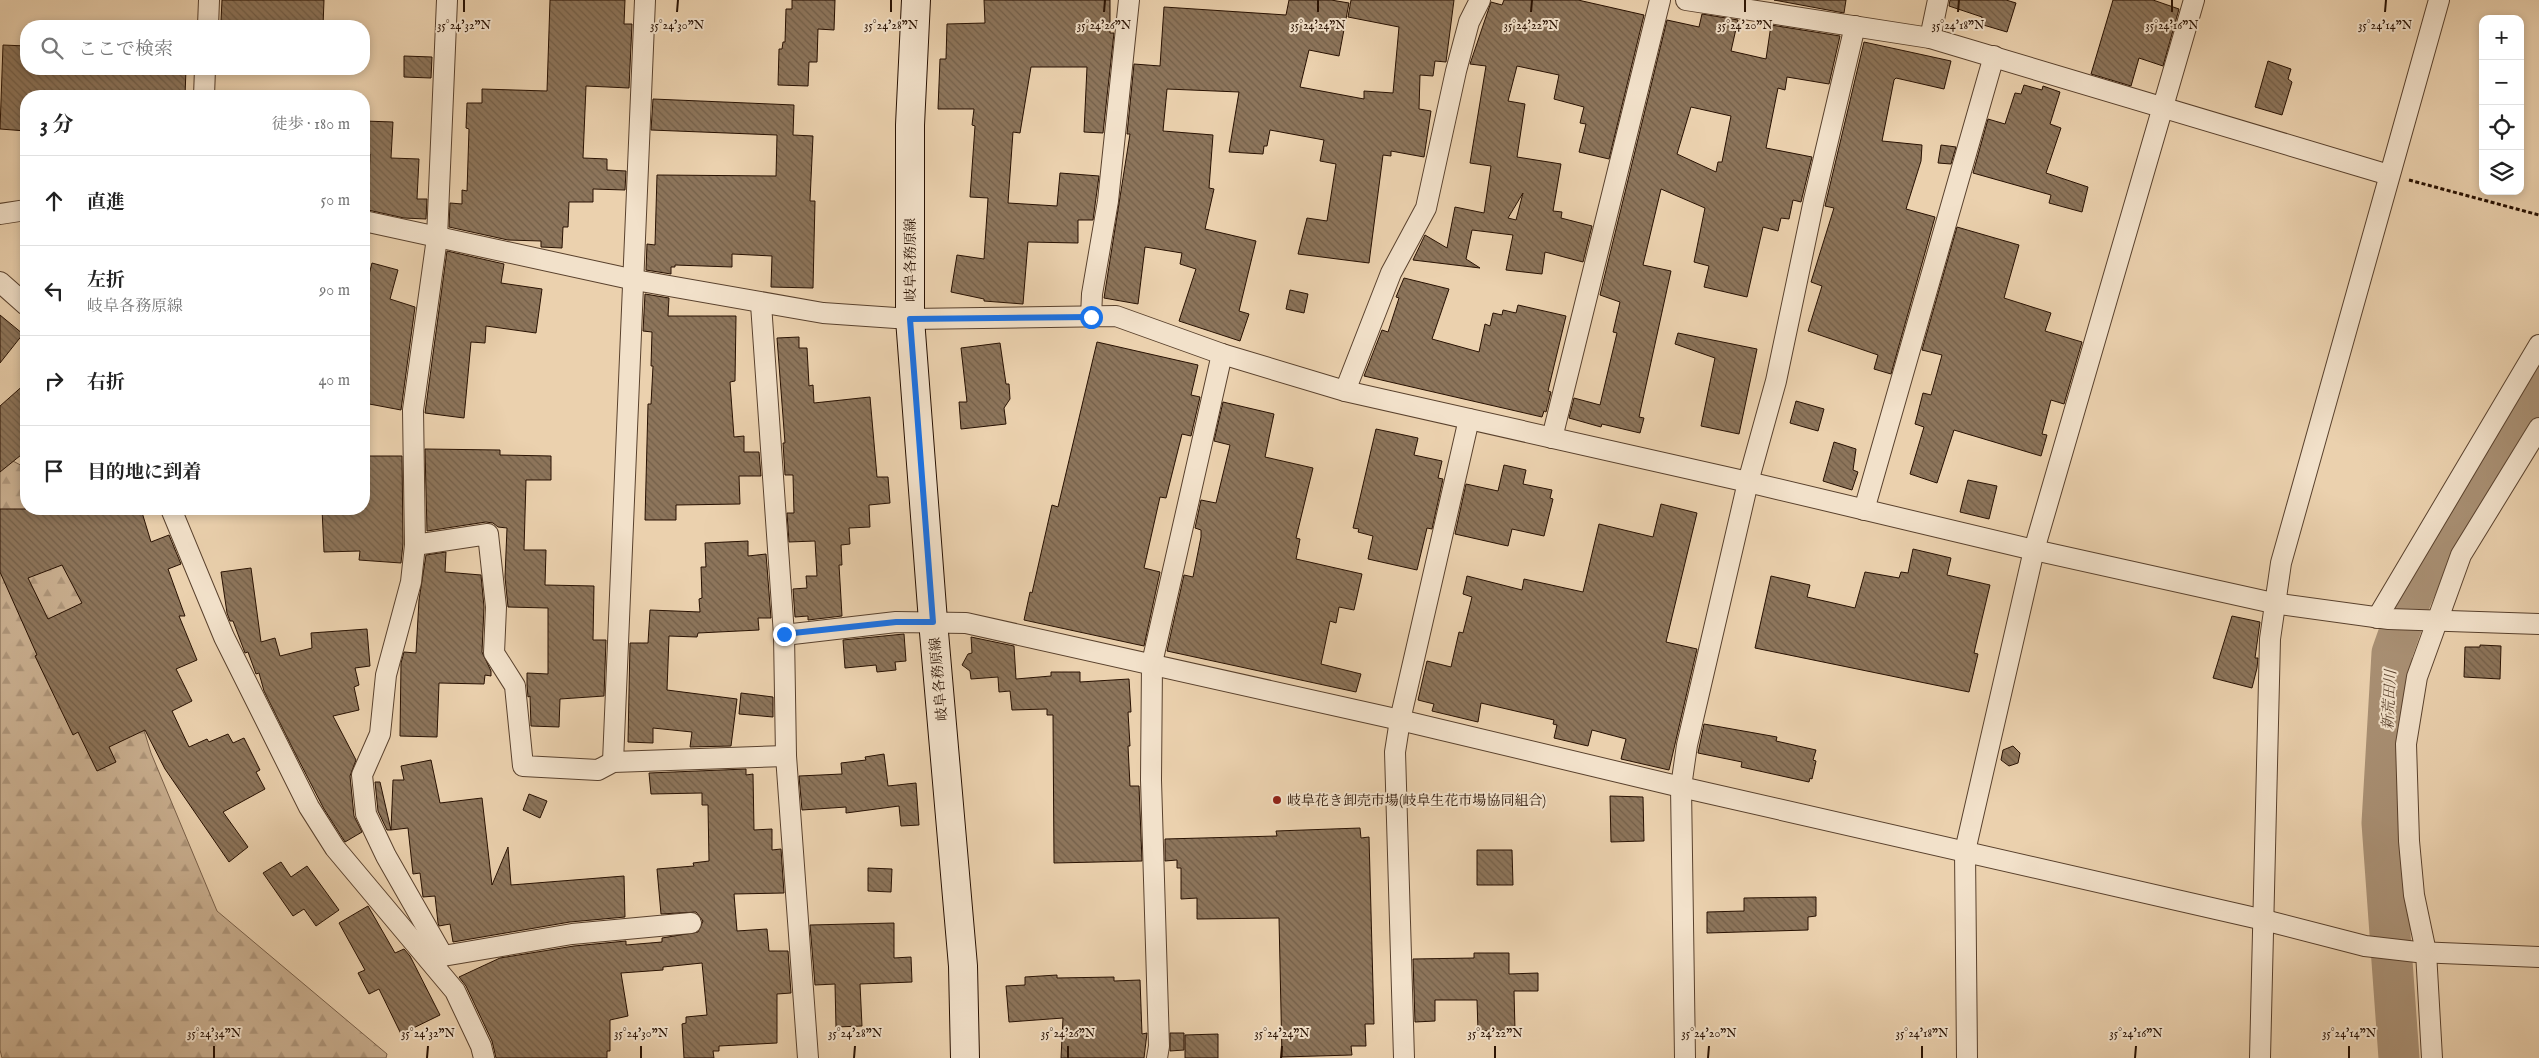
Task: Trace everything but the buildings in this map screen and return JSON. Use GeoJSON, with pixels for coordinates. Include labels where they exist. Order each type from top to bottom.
{"type":"FeatureCollection","features":[{"type":"Feature","properties":{"kind":"main road","name":"岐阜各務原線"},"geometry":{"type":"LineString","coordinates":[[916,0],[910,125],[910,319],[933,622],[963,966],[965,1058]]}},
{"type":"Feature","properties":{"kind":"street"},"geometry":{"type":"LineString","coordinates":[[208,20],[209,0]]}},
{"type":"Feature","properties":{"kind":"street"},"geometry":{"type":"LineString","coordinates":[[447,0],[437,238],[413,410],[415,545],[411,582],[386,675],[380,734],[362,775],[366,814],[455,991],[481,1046],[484,1058]]}},
{"type":"Feature","properties":{"kind":"street"},"geometry":{"type":"LineString","coordinates":[[614,762],[646,0]]}},
{"type":"Feature","properties":{"kind":"street"},"geometry":{"type":"LineString","coordinates":[[1091,317],[1092,294],[1108,201],[1129,0]]}},
{"type":"Feature","properties":{"kind":"street"},"geometry":{"type":"LineString","coordinates":[[1345,391],[1391,273],[1426,208],[1456,70],[1469,22],[1480,0]]}},
{"type":"Feature","properties":{"kind":"street"},"geometry":{"type":"LineString","coordinates":[[1552,438],[1660,0]]}},
{"type":"Feature","properties":{"kind":"street"},"geometry":{"type":"LineString","coordinates":[[1686,0],[1930,38],[2389,175]]}},
{"type":"Feature","properties":{"kind":"street"},"geometry":{"type":"LineString","coordinates":[[1930,38],[1938,0]]}},
{"type":"Feature","properties":{"kind":"street"},"geometry":{"type":"LineString","coordinates":[[1967,1058],[1966,851],[2034,550],[2194,0]]}},
{"type":"Feature","properties":{"kind":"street"},"geometry":{"type":"LineString","coordinates":[[2260,1058],[2270,639],[2274,603],[2281,564],[2439,0]]}},
{"type":"Feature","properties":{"kind":"street"},"geometry":{"type":"LineString","coordinates":[[1685,1058],[1681,787],[1688,745],[1748,482],[1776,381],[1814,200],[1855,26]]}},
{"type":"Feature","properties":{"kind":"street"},"geometry":{"type":"LineString","coordinates":[[1864,510],[1994,56]]}},
{"type":"Feature","properties":{"kind":"street"},"geometry":{"type":"LineString","coordinates":[[204,90],[206,75]]}},
{"type":"Feature","properties":{"kind":"street"},"geometry":{"type":"LineString","coordinates":[[0,214],[20,211]]}},
{"type":"Feature","properties":{"kind":"street"},"geometry":{"type":"LineString","coordinates":[[370,221],[437,238],[635,280],[760,304],[823,313],[910,319],[1116,316],[1222,354],[1345,391],[1748,482],[2034,550],[2274,603],[2383,619],[2539,624]]}},
{"type":"Feature","properties":{"kind":"street"},"geometry":{"type":"LineString","coordinates":[[0,282],[20,300]]}},
{"type":"Feature","properties":{"kind":"street"},"geometry":{"type":"LineString","coordinates":[[760,304],[784,634],[786,756],[808,1058]]}},
{"type":"Feature","properties":{"kind":"street"},"geometry":{"type":"LineString","coordinates":[[2383,619],[2539,345]]}},
{"type":"Feature","properties":{"kind":"street"},"geometry":{"type":"LineString","coordinates":[[1157,1058],[1151,780],[1152,663],[1222,354]]}},
{"type":"Feature","properties":{"kind":"street"},"geometry":{"type":"LineString","coordinates":[[1404,1058],[1395,752],[1400,720],[1469,419]]}},
{"type":"Feature","properties":{"kind":"street"},"geometry":{"type":"LineString","coordinates":[[2432,1058],[2409,841],[2406,744],[2417,677],[2435,622],[2461,555],[2539,428]]}},
{"type":"Feature","properties":{"kind":"street"},"geometry":{"type":"LineString","coordinates":[[173,515],[224,637],[309,807],[335,848],[438,960]]}},
{"type":"Feature","properties":{"kind":"street"},"geometry":{"type":"LineString","coordinates":[[415,545],[488,534],[496,607],[494,653],[515,686],[523,766],[598,770],[614,762],[786,756]]}},
{"type":"Feature","properties":{"kind":"street"},"geometry":{"type":"LineString","coordinates":[[784,634],[896,622],[966,623],[1152,663],[1400,720],[1681,787],[2264,920],[2365,946],[2422,952],[2539,957]]}},
{"type":"Feature","properties":{"kind":"street"},"geometry":{"type":"LineString","coordinates":[[438,960],[572,934],[691,923]]}},
{"type":"Feature","properties":{"kind":"path"},"geometry":{"type":"LineString","coordinates":[[2389,175],[2539,215]]}},
{"type":"Feature","properties":{"kind":"green space"},"geometry":{"type":"Polygon","coordinates":[[[0,454],[20,465],[20,515],[78,515],[151,753],[217,911],[387,1054],[386,1058],[2,1058],[0,1050],[0,454]]]}},
{"type":"Feature","properties":{"kind":"waterway","name":"新荒田川"},"geometry":{"type":"LineString","coordinates":[[2399,1058],[2382,823],[2392,653],[2411,599],[2427,563],[2539,378]]}},
{"type":"Feature","properties":{"kind":"place","name":"岐阜花き卸売市場(岐阜生花市場協同組合)"},"geometry":{"type":"Point","coordinates":[1277,800]}},
{"type":"Feature","properties":{"kind":"route"},"geometry":{"type":"LineString","coordinates":[[784,634],[896,622],[933,622],[910,319],[1091,317]]}}]}
